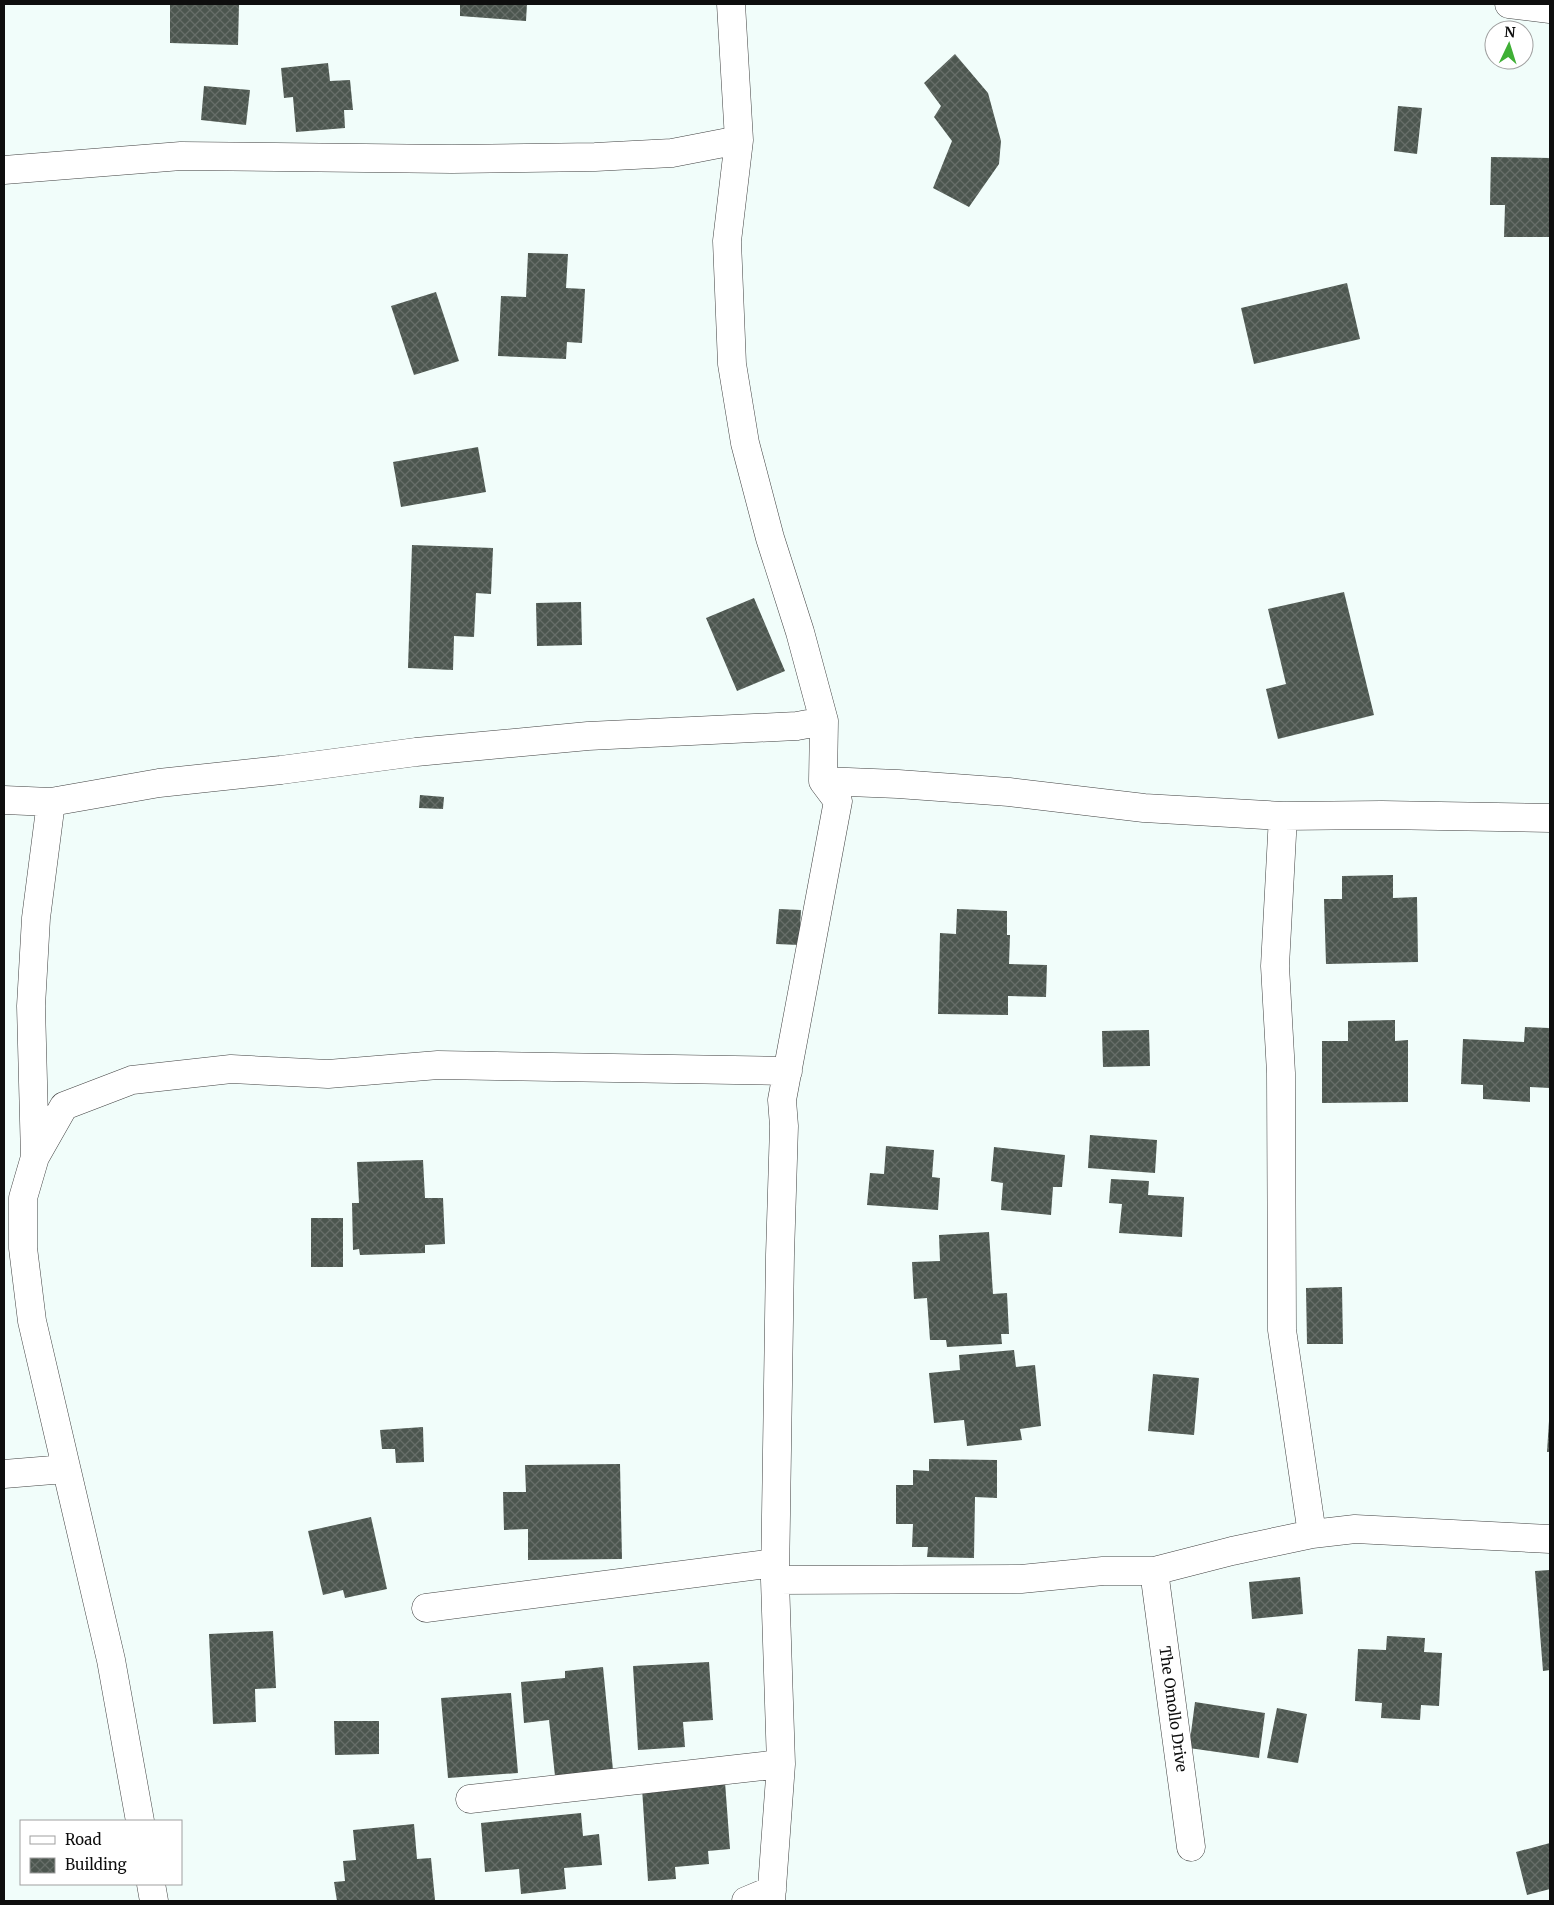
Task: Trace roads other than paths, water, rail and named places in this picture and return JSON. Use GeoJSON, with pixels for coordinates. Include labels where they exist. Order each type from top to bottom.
{"type":"FeatureCollection","features":[{"type":"Feature","properties":{"kind":"street"},"geometry":{"type":"LineString","coordinates":[[732,4],[740,140],[727,241],[732,364],[745,443],[770,538],[800,632],[824,721],[823,781],[838,801],[782,1100],[784,1126],[775,1571],[781,1764],[771,1896],[746,1901]]}},
{"type":"Feature","properties":{"kind":"street"},"geometry":{"type":"LineString","coordinates":[[1509,4],[1550,9]]}},
{"type":"Feature","properties":{"kind":"street"},"geometry":{"type":"LineString","coordinates":[[4,170],[181,156],[452,159],[595,157],[672,153],[740,140]]}},
{"type":"Feature","properties":{"kind":"street"},"geometry":{"type":"LineString","coordinates":[[4,800],[51,802],[160,783],[281,770],[416,752],[588,736],[798,726],[824,721]]}},
{"type":"Feature","properties":{"kind":"street"},"geometry":{"type":"LineString","coordinates":[[823,781],[990,791],[1144,808],[1283,816],[1382,815],[1550,818]]}},
{"type":"Feature","properties":{"kind":"street"},"geometry":{"type":"LineString","coordinates":[[35,1157],[31,1006],[36,918],[51,802]]}},
{"type":"Feature","properties":{"kind":"street"},"geometry":{"type":"LineString","coordinates":[[1283,816],[1275,966],[1281,1073],[1282,1330],[1312,1534]]}},
{"type":"Feature","properties":{"kind":"street"},"geometry":{"type":"LineString","coordinates":[[140,1820],[112,1660],[65,1469],[32,1321],[23,1248],[24,1198],[35,1157],[64,1106],[132,1080],[231,1069],[328,1074],[438,1065],[788,1071]]}},
{"type":"Feature","properties":{"kind":"street"},"geometry":{"type":"LineString","coordinates":[[4,1474],[65,1469]]}},
{"type":"Feature","properties":{"kind":"street"},"geometry":{"type":"LineString","coordinates":[[426,1608],[775,1571],[1021,1579],[1103,1571],[1154,1571],[1232,1550],[1312,1534],[1355,1529],[1550,1539]]}},
{"type":"Feature","properties":{"kind":"street","name":"The Omollo Drive"},"geometry":{"type":"LineString","coordinates":[[1154,1571],[1191,1847]]}},
{"type":"Feature","properties":{"kind":"street"},"geometry":{"type":"LineString","coordinates":[[470,1799],[781,1764]]}},
{"type":"Feature","properties":{"kind":"street"},"geometry":{"type":"LineString","coordinates":[[151,1885],[154,1901]]}}]}
